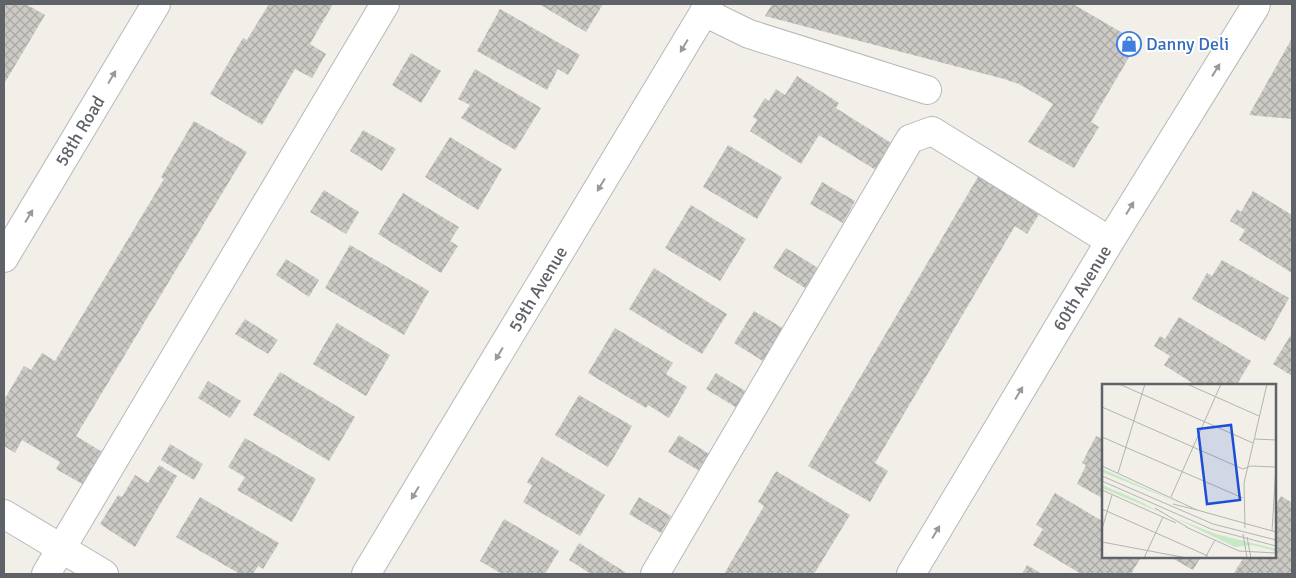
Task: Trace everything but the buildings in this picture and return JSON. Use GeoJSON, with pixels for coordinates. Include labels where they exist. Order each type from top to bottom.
{"type":"FeatureCollection","features":[{"type":"Feature","properties":{"kind":"street","name":"58th Road"},"geometry":{"type":"LineString","coordinates":[[4,258],[156,4]]}},
{"type":"Feature","properties":{"kind":"street"},"geometry":{"type":"LineString","coordinates":[[46,574],[385,4]]}},
{"type":"Feature","properties":{"kind":"street","name":"60th Avenue"},"geometry":{"type":"LineString","coordinates":[[911,574],[1110,241],[1256,4]]}},
{"type":"Feature","properties":{"kind":"street"},"geometry":{"type":"LineString","coordinates":[[707,8],[748,34],[927,90]]}},
{"type":"Feature","properties":{"kind":"street","name":"59th Avenue"},"geometry":{"type":"LineString","coordinates":[[366,574],[707,8]]}},
{"type":"Feature","properties":{"kind":"street"},"geometry":{"type":"LineString","coordinates":[[655,574],[910,139],[932,132],[1110,241]]}},
{"type":"Feature","properties":{"kind":"street"},"geometry":{"type":"LineString","coordinates":[[4,514],[104,574]]}},
{"type":"Feature","properties":{"kind":"place","name":"Danny Deli"},"geometry":{"type":"Point","coordinates":[1129,44]}}]}
